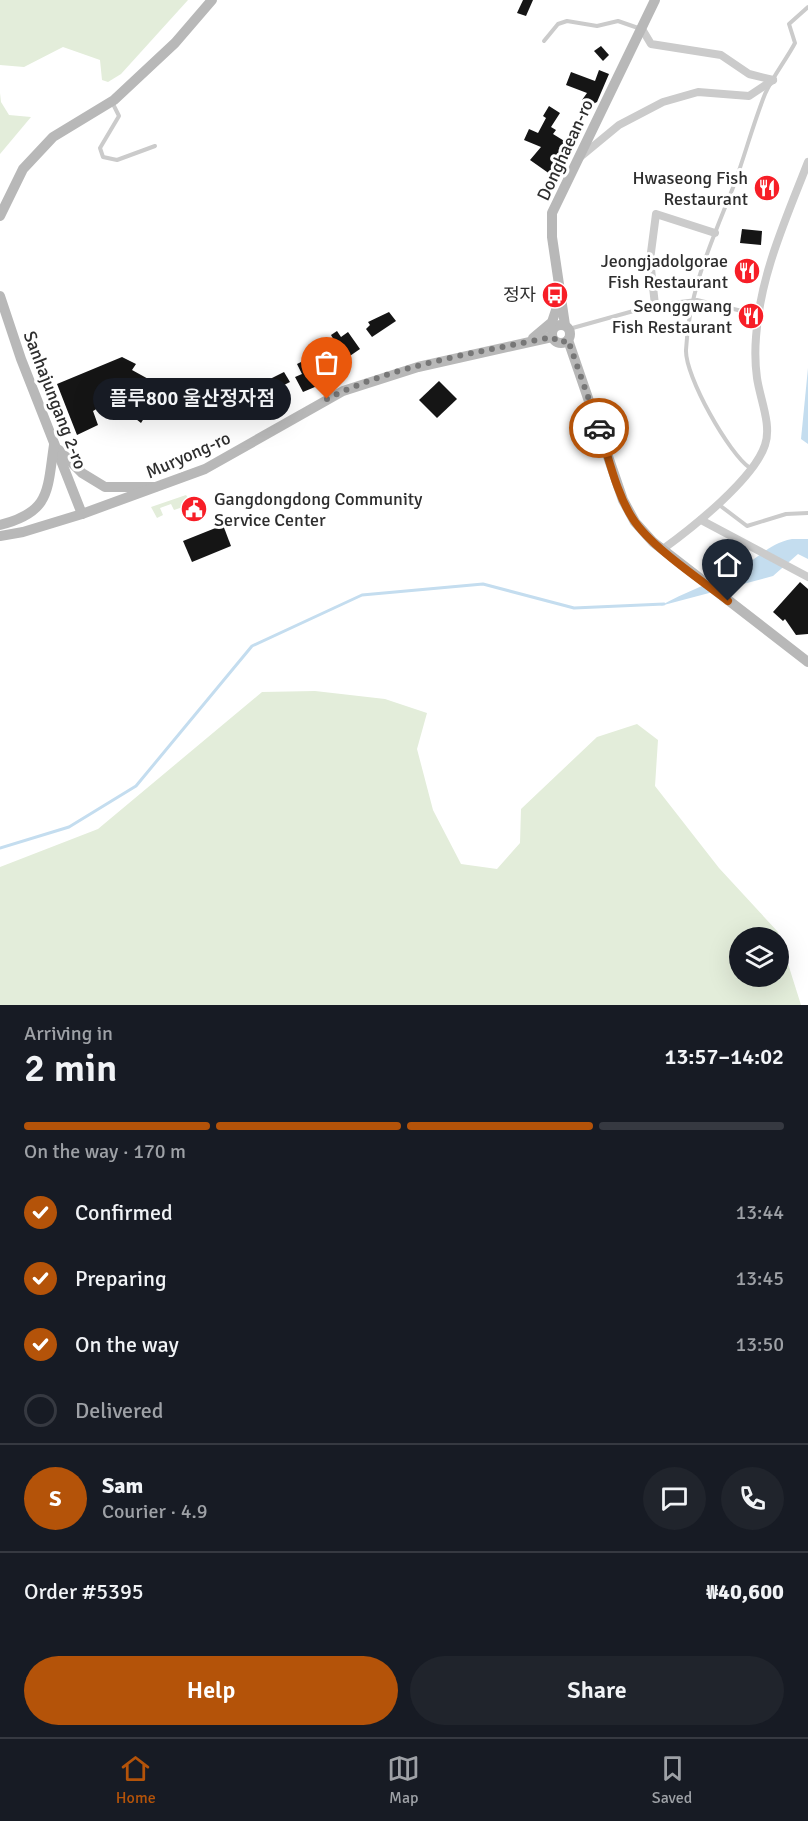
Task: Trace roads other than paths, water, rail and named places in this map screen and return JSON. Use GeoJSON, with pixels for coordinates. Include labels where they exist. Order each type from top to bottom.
{"type":"FeatureCollection","features":[{"type":"Feature","properties":{"kind":"main road"},"geometry":{"type":"LineString","coordinates":[[0,216],[23,169],[45,145],[53,137],[112,101],[175,43],[212,0]]}},
{"type":"Feature","properties":{"kind":"main road","name":"Donghaean-ro"},"geometry":{"type":"LineString","coordinates":[[656,0],[552,213],[551,225],[560,292],[568,331],[626,507],[641,530],[808,662]]}},
{"type":"Feature","properties":{"kind":"main road"},"geometry":{"type":"LineString","coordinates":[[526,342],[547,329],[552,322],[560,292]]}},
{"type":"Feature","properties":{"kind":"main road","name":"Sanhajungang 2-ro"},"geometry":{"type":"LineString","coordinates":[[0,296],[21,359],[82,514]]}},
{"type":"Feature","properties":{"kind":"main road"},"geometry":{"type":"LineString","coordinates":[[554,328],[568,331],[560,343],[552,337],[554,328]]}},
{"type":"Feature","properties":{"kind":"main road","name":"Muryong-ro"},"geometry":{"type":"LineString","coordinates":[[0,536],[23,532],[82,514],[158,487],[227,458],[343,391],[418,367],[552,337]]}},
{"type":"Feature","properties":{"kind":"main road"},"geometry":{"type":"LineString","coordinates":[[54,445],[82,473],[105,487],[119,489],[140,485],[158,487]]}},
{"type":"Feature","properties":{"kind":"main road"},"geometry":{"type":"LineString","coordinates":[[0,525],[23,519],[40,505],[48,486],[54,445]]}},
{"type":"Feature","properties":{"kind":"street"},"geometry":{"type":"LineString","coordinates":[[642,29],[651,44],[721,55],[749,74],[773,80]]}},
{"type":"Feature","properties":{"kind":"street"},"geometry":{"type":"LineString","coordinates":[[579,158],[619,125],[663,102],[698,92],[749,96],[773,80]]}},
{"type":"Feature","properties":{"kind":"street"},"geometry":{"type":"LineString","coordinates":[[663,549],[701,520],[760,456],[767,436],[756,370],[758,315],[770,261],[808,162]]}},
{"type":"Feature","properties":{"kind":"street"},"geometry":{"type":"LineString","coordinates":[[655,305],[650,260],[656,214],[715,233]]}},
{"type":"Feature","properties":{"kind":"street"},"geometry":{"type":"LineString","coordinates":[[701,520],[808,577]]}},
{"type":"Feature","properties":{"kind":"lane"},"geometry":{"type":"LineString","coordinates":[[750,468],[742,463],[719,428],[688,368],[686,351],[691,301],[698,275],[766,93],[795,43],[789,24],[808,7]]}},
{"type":"Feature","properties":{"kind":"lane"},"geometry":{"type":"LineString","coordinates":[[544,41],[558,24],[567,21],[597,26],[618,21],[642,29]]}},
{"type":"Feature","properties":{"kind":"lane"},"geometry":{"type":"LineString","coordinates":[[112,101],[119,116],[99,148],[103,157],[117,160],[154,146]]}},
{"type":"Feature","properties":{"kind":"lane"},"geometry":{"type":"LineString","coordinates":[[568,331],[655,305],[691,301],[758,315]]}},
{"type":"Feature","properties":{"kind":"lane"},"geometry":{"type":"LineString","coordinates":[[717,504],[735,520],[747,526],[786,514],[808,513]]}},
{"type":"Feature","properties":{"kind":"water"},"geometry":{"type":"Polygon","coordinates":[[[808,368],[808,444],[801,439],[808,368]]]}},
{"type":"Feature","properties":{"kind":"water"},"geometry":{"type":"Polygon","coordinates":[[[792,539],[808,539],[808,559],[798,554],[773,576],[660,606],[744,566],[776,544],[792,539]]]}},
{"type":"Feature","properties":{"kind":"waterway"},"geometry":{"type":"LineString","coordinates":[[724,575],[748,564]]}},
{"type":"Feature","properties":{"kind":"waterway"},"geometry":{"type":"LineString","coordinates":[[0,848],[69,827],[136,786],[252,646],[362,595],[483,584],[574,608],[664,604]]}},
{"type":"Feature","properties":{"kind":"place","name":"Hwaseong Fish Restaurant"},"geometry":{"type":"Point","coordinates":[767,188]}},
{"type":"Feature","properties":{"kind":"place","name":"Jeongjadolgorae Fish Restaurant"},"geometry":{"type":"Point","coordinates":[747,271]}},
{"type":"Feature","properties":{"kind":"place","name":"정자"},"geometry":{"type":"Point","coordinates":[555,295]}},
{"type":"Feature","properties":{"kind":"place","name":"Seonggwang Fish Restaurant"},"geometry":{"type":"Point","coordinates":[751,316]}},
{"type":"Feature","properties":{"kind":"place","name":"플루800 울산정자점"},"geometry":{"type":"Point","coordinates":[327,399]}},
{"type":"Feature","properties":{"kind":"place","name":"Gangdongdong Community Service Center"},"geometry":{"type":"Point","coordinates":[194,509]}}]}
